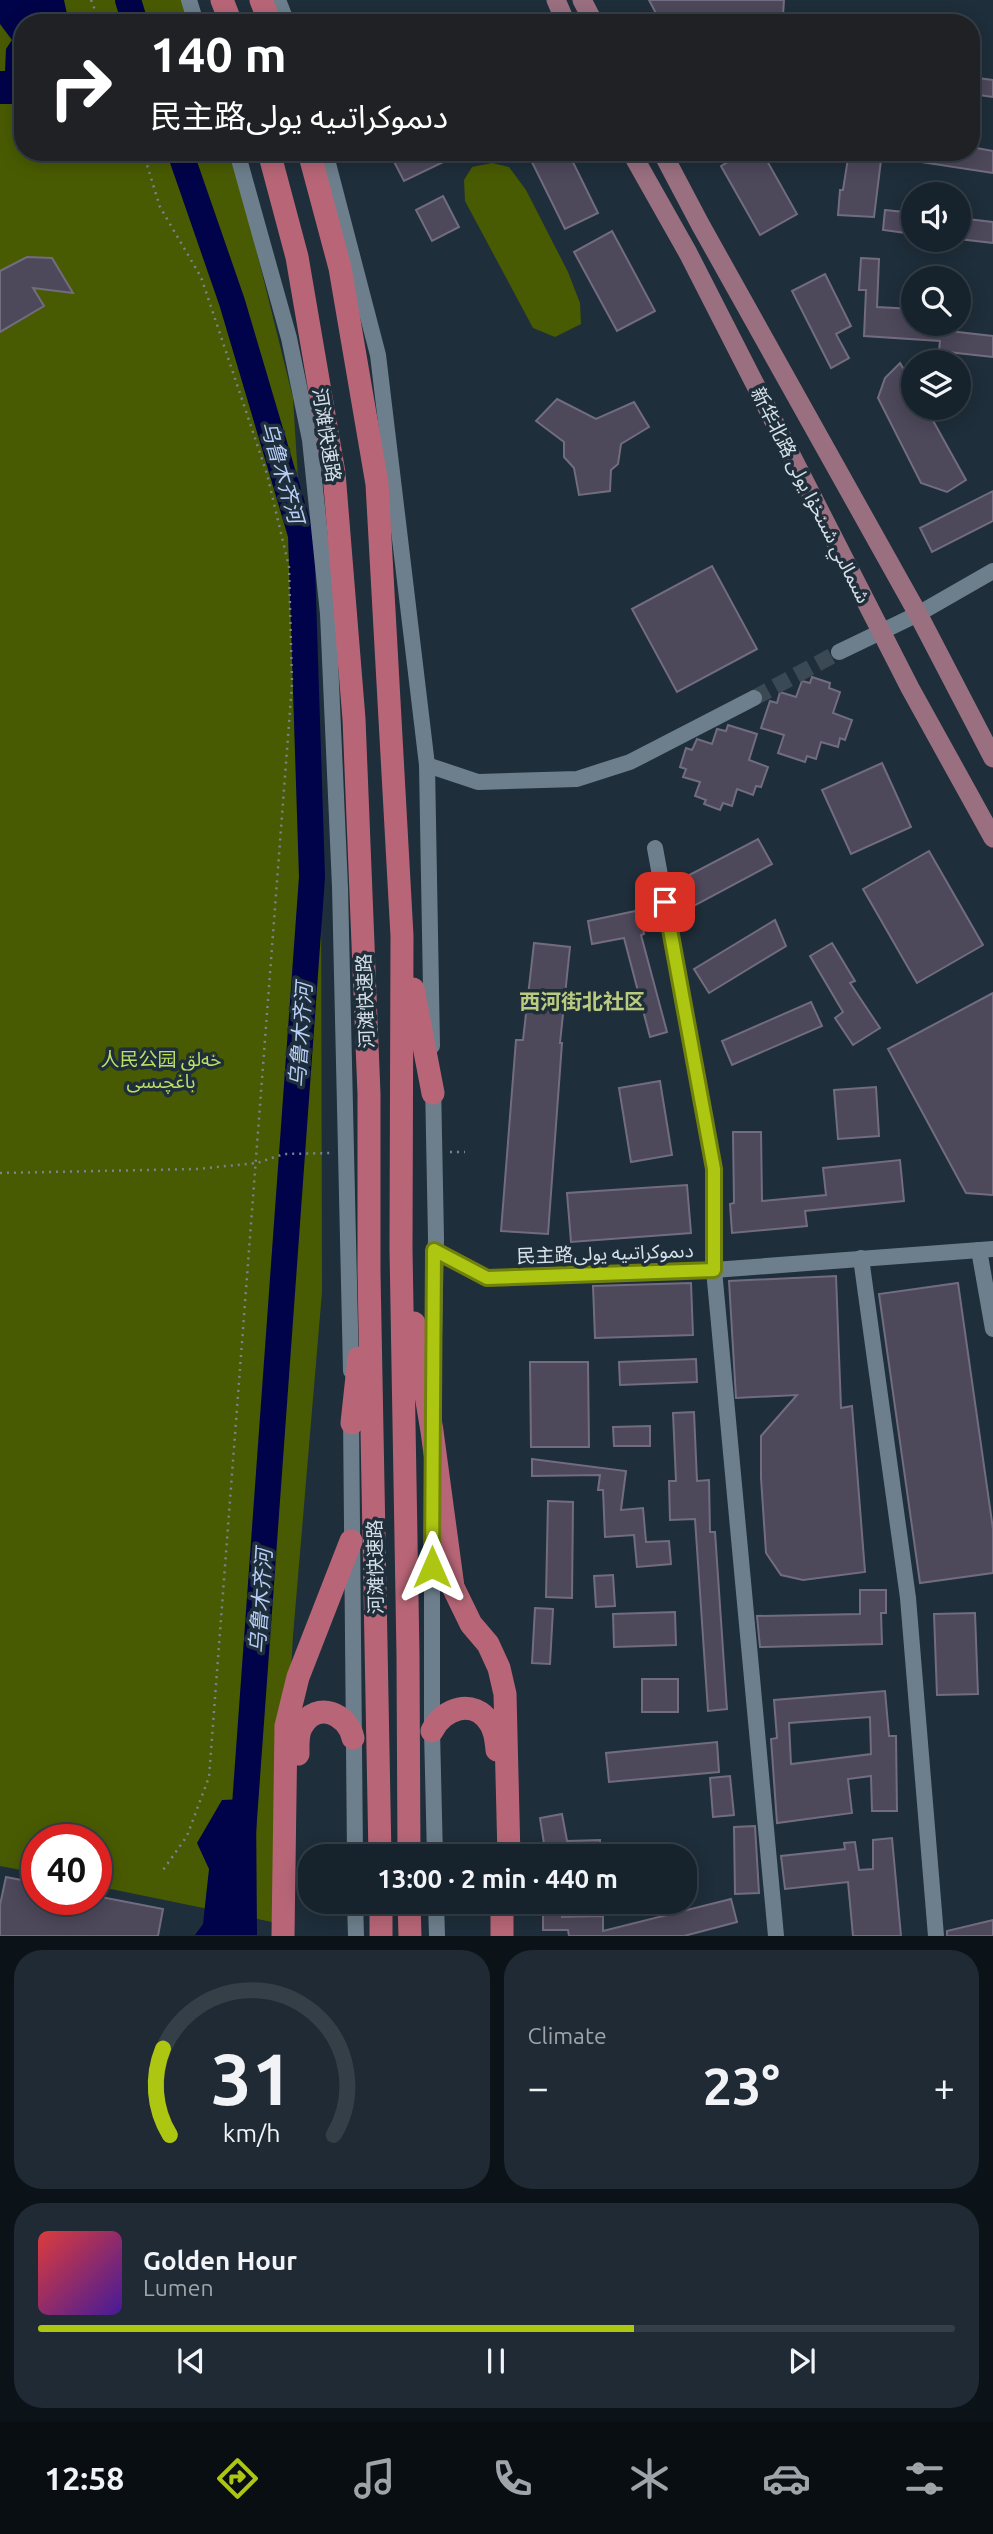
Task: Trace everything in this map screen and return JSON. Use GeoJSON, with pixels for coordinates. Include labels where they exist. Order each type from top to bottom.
{"type":"FeatureCollection","features":[{"type":"Feature","properties":{"kind":"highway","name":"河滩快速路"},"geometry":{"type":"LineString","coordinates":[[271,161],[297,257],[334,473],[354,719],[369,1094],[369,1272],[380,1844]]}},
{"type":"Feature","properties":{"kind":"highway","name":"河滩快速路"},"geometry":{"type":"LineString","coordinates":[[311,161],[340,268],[377,484],[384,603],[402,936],[401,1249],[409,1844]]}},
{"type":"Feature","properties":{"kind":"highway"},"geometry":{"type":"LineString","coordinates":[[384,603],[393,478]]}},
{"type":"Feature","properties":{"kind":"highway"},"geometry":{"type":"LineString","coordinates":[[402,936],[433,1093]]}},
{"type":"Feature","properties":{"kind":"highway"},"geometry":{"type":"LineString","coordinates":[[401,1249],[432,1431],[453,1587],[471,1624],[488,1644],[499,1668],[505,1694],[509,1844]]}},
{"type":"Feature","properties":{"kind":"highway"},"geometry":{"type":"LineString","coordinates":[[352,1423],[369,1272]]}},
{"type":"Feature","properties":{"kind":"highway"},"geometry":{"type":"LineString","coordinates":[[284,1936],[286,1726],[298,1677],[351,1541]]}},
{"type":"Feature","properties":{"kind":"highway"},"geometry":{"type":"LineString","coordinates":[[432,1731],[444,1714],[465,1708],[485,1717],[492,1725],[497,1751],[500,1844]]}},
{"type":"Feature","properties":{"kind":"highway"},"geometry":{"type":"LineString","coordinates":[[297,1936],[300,1728],[313,1715],[331,1713],[346,1722],[353,1738]]}},
{"type":"Feature","properties":{"kind":"highway"},"geometry":{"type":"LineString","coordinates":[[381,1914],[381,1936]]}},
{"type":"Feature","properties":{"kind":"highway"},"geometry":{"type":"LineString","coordinates":[[409,1914],[410,1936]]}},
{"type":"Feature","properties":{"kind":"highway"},"geometry":{"type":"LineString","coordinates":[[502,1914],[502,1936]]}},
{"type":"Feature","properties":{"kind":"highway"},"geometry":{"type":"LineString","coordinates":[[510,1914],[511,1936]]}},
{"type":"Feature","properties":{"kind":"main road","name":"新华北路 شىمالىي شىنخۇا يولى"},"geometry":{"type":"LineString","coordinates":[[636,161],[688,253],[881,633],[993,838]]}},
{"type":"Feature","properties":{"kind":"main road","name":"新华北路 شىمالىي شىنخۇا يولى"},"geometry":{"type":"LineString","coordinates":[[667,161],[918,614],[993,758]]}},
{"type":"Feature","properties":{"kind":"street"},"geometry":{"type":"LineString","coordinates":[[240,161],[289,338],[310,440],[328,614],[340,887],[352,1423],[355,1844]]}},
{"type":"Feature","properties":{"kind":"street"},"geometry":{"type":"LineString","coordinates":[[327,161],[378,355],[427,765],[436,1239],[432,1431],[435,1844]]}},
{"type":"Feature","properties":{"kind":"street"},"geometry":{"type":"LineString","coordinates":[[838,652],[918,614],[993,571]]}},
{"type":"Feature","properties":{"kind":"street"},"geometry":{"type":"LineString","coordinates":[[427,765],[478,782],[577,779],[630,762],[754,698]]}},
{"type":"Feature","properties":{"kind":"street"},"geometry":{"type":"LineString","coordinates":[[655,848],[714,1169],[714,1270],[776,1936]]}},
{"type":"Feature","properties":{"kind":"street"},"geometry":{"type":"LineString","coordinates":[[986,1249],[993,1329]]}},
{"type":"Feature","properties":{"kind":"street","name":"民主路دىموكراتىيە يولى"},"geometry":{"type":"LineString","coordinates":[[434,1250],[487,1278],[714,1270],[986,1249]]}},
{"type":"Feature","properties":{"kind":"street"},"geometry":{"type":"LineString","coordinates":[[861,1258],[908,1598],[936,1936]]}},
{"type":"Feature","properties":{"kind":"street"},"geometry":{"type":"LineString","coordinates":[[355,1914],[356,1936]]}},
{"type":"Feature","properties":{"kind":"street"},"geometry":{"type":"LineString","coordinates":[[436,1914],[437,1936]]}},
{"type":"Feature","properties":{"kind":"path"},"geometry":{"type":"LineString","coordinates":[[146,161],[160,207],[201,277],[267,474],[289,567],[292,684],[209,1777],[187,1836],[161,1872]]}},
{"type":"Feature","properties":{"kind":"path"},"geometry":{"type":"LineString","coordinates":[[0,1173],[197,1170],[257,1163],[284,1154]]}},
{"type":"Feature","properties":{"kind":"green space","name":"人民公园 خەلق باغچىسى"},"geometry":{"type":"Polygon","coordinates":[[[0,0],[189,0],[193,14],[14,14],[14,161],[234,161],[293,398],[321,847],[322,1292],[293,1636],[277,1923],[112,1889],[112,1824],[21,1824],[21,1870],[0,1866],[0,0]]]}},
{"type":"Feature","properties":{"kind":"green space"},"geometry":{"type":"Polygon","coordinates":[[[492,163],[509,167],[526,190],[568,272],[580,303],[581,324],[555,337],[533,328],[465,201],[464,180],[472,167],[492,163]]]}},
{"type":"Feature","properties":{"kind":"shaded area"},"geometry":{"type":"Polygon","coordinates":[[[0,0],[64,0],[67,14],[14,14],[14,104],[0,104],[0,71],[5,71],[6,49],[12,40],[0,24],[0,0]]]}},
{"type":"Feature","properties":{"kind":"shaded area"},"geometry":{"type":"Polygon","coordinates":[[[246,1799],[256,1802],[257,1935],[195,1935],[203,1924],[209,1869],[197,1843],[222,1800],[246,1799]]]}},
{"type":"Feature","properties":{"kind":"building"},"geometry":{"type":"Polygon","coordinates":[[[649,0],[784,0],[783,14],[656,14],[649,0]]]}},
{"type":"Feature","properties":{"kind":"building"},"geometry":{"type":"Polygon","coordinates":[[[980,78],[993,80],[993,97],[980,95],[980,78]]]}},
{"type":"Feature","properties":{"kind":"building"},"geometry":{"type":"Polygon","coordinates":[[[980,149],[993,151],[993,173],[914,161],[980,161],[980,149]]]}},
{"type":"Feature","properties":{"kind":"building"},"geometry":{"type":"Polygon","coordinates":[[[394,161],[445,161],[404,181],[394,161]]]}},
{"type":"Feature","properties":{"kind":"building"},"geometry":{"type":"Polygon","coordinates":[[[531,161],[572,161],[598,213],[565,229],[531,161]]]}},
{"type":"Feature","properties":{"kind":"building"},"geometry":{"type":"Polygon","coordinates":[[[730,161],[767,161],[797,214],[760,235],[721,166],[730,161]]]}},
{"type":"Feature","properties":{"kind":"building"},"geometry":{"type":"Polygon","coordinates":[[[848,161],[881,161],[874,217],[838,215],[840,190],[843,190],[848,161]]]}},
{"type":"Feature","properties":{"kind":"building"},"geometry":{"type":"Polygon","coordinates":[[[443,196],[459,227],[432,241],[416,210],[443,196]]]}},
{"type":"Feature","properties":{"kind":"building"},"geometry":{"type":"Polygon","coordinates":[[[885,210],[901,212],[901,232],[883,230],[885,210]]]}},
{"type":"Feature","properties":{"kind":"building"},"geometry":{"type":"Polygon","coordinates":[[[971,219],[993,222],[993,243],[971,240],[971,219]]]}},
{"type":"Feature","properties":{"kind":"building"},"geometry":{"type":"Polygon","coordinates":[[[612,231],[655,311],[617,331],[574,252],[612,231]]]}},
{"type":"Feature","properties":{"kind":"building"},"geometry":{"type":"Polygon","coordinates":[[[27,257],[52,258],[73,293],[33,288],[44,306],[0,332],[0,271],[27,257]]]}},
{"type":"Feature","properties":{"kind":"building"},"geometry":{"type":"Polygon","coordinates":[[[861,258],[879,259],[877,307],[901,308],[901,336],[971,336],[971,333],[993,336],[993,357],[971,355],[971,350],[939,350],[940,341],[864,336],[866,290],[859,290],[861,258]]]}},
{"type":"Feature","properties":{"kind":"building"},"geometry":{"type":"Polygon","coordinates":[[[825,274],[851,326],[836,334],[849,358],[831,368],[792,291],[825,274]]]}},
{"type":"Feature","properties":{"kind":"building"},"geometry":{"type":"Polygon","coordinates":[[[900,363],[901,420],[933,420],[966,480],[947,492],[921,483],[878,398],[885,378],[900,363]]]}},
{"type":"Feature","properties":{"kind":"building"},"geometry":{"type":"Polygon","coordinates":[[[557,399],[596,419],[634,402],[649,427],[621,444],[618,464],[611,470],[610,491],[579,495],[574,468],[564,457],[564,442],[536,421],[557,399]]]}},
{"type":"Feature","properties":{"kind":"building"},"geometry":{"type":"Polygon","coordinates":[[[993,491],[993,521],[932,552],[920,528],[993,491]]]}},
{"type":"Feature","properties":{"kind":"building"},"geometry":{"type":"Polygon","coordinates":[[[712,566],[757,649],[677,692],[632,609],[712,566]]]}},
{"type":"Feature","properties":{"kind":"building"},"geometry":{"type":"Polygon","coordinates":[[[812,677],[830,683],[829,688],[840,692],[833,713],[852,720],[845,740],[840,738],[838,747],[821,742],[816,759],[807,756],[805,762],[778,753],[784,735],[761,728],[770,701],[777,703],[780,692],[796,697],[802,681],[810,683],[812,677]]]}},
{"type":"Feature","properties":{"kind":"building"},"geometry":{"type":"Polygon","coordinates":[[[728,725],[757,734],[749,760],[768,767],[761,787],[756,786],[753,795],[737,789],[732,806],[723,803],[720,810],[704,804],[706,800],[695,796],[700,782],[683,777],[686,769],[680,767],[686,748],[692,750],[697,739],[712,744],[717,729],[726,731],[728,725]]]}},
{"type":"Feature","properties":{"kind":"building"},"geometry":{"type":"Polygon","coordinates":[[[882,763],[911,827],[851,854],[822,790],[882,763]]]}},
{"type":"Feature","properties":{"kind":"building"},"geometry":{"type":"Polygon","coordinates":[[[758,839],[772,864],[690,908],[676,882],[758,839]]]}},
{"type":"Feature","properties":{"kind":"building"},"geometry":{"type":"Polygon","coordinates":[[[929,851],[983,945],[917,983],[863,889],[929,851]]]}},
{"type":"Feature","properties":{"kind":"building"},"geometry":{"type":"Polygon","coordinates":[[[640,910],[644,934],[641,935],[667,1032],[650,1037],[624,938],[592,944],[588,921],[640,910]]]}},
{"type":"Feature","properties":{"kind":"building"},"geometry":{"type":"Polygon","coordinates":[[[775,920],[786,946],[709,993],[694,969],[775,920]]]}},
{"type":"Feature","properties":{"kind":"building"},"geometry":{"type":"Polygon","coordinates":[[[534,943],[570,947],[560,1043],[548,1234],[501,1231],[516,1040],[523,1040],[534,943]]]}},
{"type":"Feature","properties":{"kind":"building"},"geometry":{"type":"Polygon","coordinates":[[[832,943],[855,981],[850,983],[880,1028],[853,1045],[835,1018],[843,1012],[810,956],[832,943]]]}},
{"type":"Feature","properties":{"kind":"building"},"geometry":{"type":"Polygon","coordinates":[[[993,993],[993,1195],[966,1193],[888,1049],[993,993]]]}},
{"type":"Feature","properties":{"kind":"building"},"geometry":{"type":"Polygon","coordinates":[[[811,1002],[822,1026],[732,1065],[722,1041],[811,1002]]]}},
{"type":"Feature","properties":{"kind":"building"},"geometry":{"type":"Polygon","coordinates":[[[660,1081],[672,1155],[631,1162],[619,1088],[660,1081]]]}},
{"type":"Feature","properties":{"kind":"building"},"geometry":{"type":"Polygon","coordinates":[[[876,1087],[879,1136],[838,1139],[834,1090],[876,1087]]]}},
{"type":"Feature","properties":{"kind":"building"},"geometry":{"type":"Polygon","coordinates":[[[733,1132],[761,1132],[762,1201],[826,1195],[823,1168],[900,1160],[904,1201],[805,1211],[807,1226],[732,1233],[730,1204],[734,1203],[733,1132]]]}},
{"type":"Feature","properties":{"kind":"building"},"geometry":{"type":"Polygon","coordinates":[[[687,1185],[691,1233],[571,1242],[567,1193],[687,1185]]]}},
{"type":"Feature","properties":{"kind":"building"},"geometry":{"type":"Polygon","coordinates":[[[836,1276],[841,1408],[852,1406],[865,1572],[803,1580],[781,1575],[766,1553],[761,1478],[761,1436],[797,1395],[736,1398],[729,1281],[836,1276]]]}},
{"type":"Feature","properties":{"kind":"building"},"geometry":{"type":"Polygon","coordinates":[[[691,1283],[693,1335],[595,1338],[593,1286],[691,1283]]]}},
{"type":"Feature","properties":{"kind":"building"},"geometry":{"type":"Polygon","coordinates":[[[958,1283],[993,1529],[993,1573],[920,1583],[879,1294],[958,1283]]]}},
{"type":"Feature","properties":{"kind":"building"},"geometry":{"type":"Polygon","coordinates":[[[696,1359],[697,1382],[620,1385],[619,1362],[696,1359]]]}},
{"type":"Feature","properties":{"kind":"building"},"geometry":{"type":"Polygon","coordinates":[[[530,1362],[588,1362],[589,1447],[531,1447],[530,1362]]]}},
{"type":"Feature","properties":{"kind":"building"},"geometry":{"type":"Polygon","coordinates":[[[694,1412],[697,1481],[709,1480],[710,1532],[715,1532],[727,1709],[708,1711],[695,1519],[670,1520],[669,1481],[676,1481],[673,1413],[694,1412]]]}},
{"type":"Feature","properties":{"kind":"building"},"geometry":{"type":"Polygon","coordinates":[[[650,1426],[650,1446],[614,1446],[613,1427],[650,1426]]]}},
{"type":"Feature","properties":{"kind":"building"},"geometry":{"type":"Polygon","coordinates":[[[532,1459],[626,1471],[621,1510],[643,1508],[646,1542],[669,1541],[671,1564],[637,1567],[634,1535],[605,1537],[603,1490],[598,1490],[600,1475],[532,1476],[532,1459]]]}},
{"type":"Feature","properties":{"kind":"building"},"geometry":{"type":"Polygon","coordinates":[[[548,1501],[573,1502],[572,1598],[546,1597],[548,1501]]]}},
{"type":"Feature","properties":{"kind":"building"},"geometry":{"type":"Polygon","coordinates":[[[613,1575],[615,1606],[596,1607],[594,1576],[613,1575]]]}},
{"type":"Feature","properties":{"kind":"building"},"geometry":{"type":"Polygon","coordinates":[[[860,1590],[886,1590],[886,1613],[881,1613],[882,1644],[760,1647],[757,1616],[860,1614],[860,1590]]]}},
{"type":"Feature","properties":{"kind":"building"},"geometry":{"type":"Polygon","coordinates":[[[535,1608],[553,1609],[550,1664],[532,1663],[535,1608]]]}},
{"type":"Feature","properties":{"kind":"building"},"geometry":{"type":"Polygon","coordinates":[[[675,1612],[676,1645],[614,1647],[613,1614],[675,1612]]]}},
{"type":"Feature","properties":{"kind":"building"},"geometry":{"type":"Polygon","coordinates":[[[975,1613],[978,1694],[937,1695],[934,1614],[975,1613]]]}},
{"type":"Feature","properties":{"kind":"building"},"geometry":{"type":"Polygon","coordinates":[[[642,1679],[678,1679],[678,1712],[642,1712],[642,1679]]]}},
{"type":"Feature","properties":{"kind":"building"},"geometry":{"type":"Polygon","coordinates":[[[885,1691],[889,1736],[896,1736],[897,1811],[872,1811],[871,1776],[848,1779],[852,1813],[777,1823],[771,1739],[777,1738],[774,1700],[885,1691]],[[870,1717],[789,1723],[791,1764],[871,1754],[870,1717]]]}},
{"type":"Feature","properties":{"kind":"building"},"geometry":{"type":"Polygon","coordinates":[[[717,1742],[719,1772],[609,1782],[606,1753],[717,1742]]]}},
{"type":"Feature","properties":{"kind":"building"},"geometry":{"type":"Polygon","coordinates":[[[730,1776],[734,1815],[713,1817],[710,1778],[730,1776]]]}},
{"type":"Feature","properties":{"kind":"building"},"geometry":{"type":"Polygon","coordinates":[[[562,1814],[568,1844],[544,1844],[540,1818],[562,1814]]]}},
{"type":"Feature","properties":{"kind":"building"},"geometry":{"type":"Polygon","coordinates":[[[755,1826],[759,1893],[735,1894],[734,1827],[755,1826]]]}},
{"type":"Feature","properties":{"kind":"building"},"geometry":{"type":"Polygon","coordinates":[[[892,1838],[901,1936],[853,1936],[848,1882],[785,1889],[781,1856],[845,1849],[844,1843],[855,1842],[859,1870],[873,1869],[873,1840],[892,1838]]]}},
{"type":"Feature","properties":{"kind":"building"},"geometry":{"type":"Polygon","coordinates":[[[600,1840],[600,1844],[568,1844],[568,1841],[600,1840]]]}},
{"type":"Feature","properties":{"kind":"building"},"geometry":{"type":"Polygon","coordinates":[[[6,1877],[21,1880],[21,1915],[112,1915],[112,1899],[163,1909],[158,1936],[0,1936],[0,1905],[6,1877]]]}},
{"type":"Feature","properties":{"kind":"building"},"geometry":{"type":"Polygon","coordinates":[[[731,1899],[737,1922],[684,1936],[569,1936],[568,1930],[543,1930],[543,1914],[562,1914],[562,1917],[603,1916],[603,1931],[671,1914],[697,1914],[697,1908],[731,1899]]]}},
{"type":"Feature","properties":{"kind":"building"},"geometry":{"type":"Polygon","coordinates":[[[993,1920],[993,1936],[947,1936],[947,1931],[993,1920]]]}},
{"type":"Feature","properties":{"kind":"waterway","name":"乌鲁木齐河"},"geometry":{"type":"LineString","coordinates":[[128,0],[132,14]]}},
{"type":"Feature","properties":{"kind":"waterway","name":"乌鲁木齐河"},"geometry":{"type":"LineString","coordinates":[[183,161],[232,302],[301,535],[312,877],[243,1833]]}},
{"type":"Feature","properties":{"kind":"tunnel"},"geometry":{"type":"LineString","coordinates":[[754,698],[839,652]]}},
{"type":"Feature","properties":{"kind":"district","name":"西河街北社区"},"geometry":{"type":"Point","coordinates":[582,1001]}},
{"type":"Feature","properties":{"kind":"route"},"geometry":{"type":"LineString","coordinates":[[432,1567],[434,1250],[487,1278],[714,1270],[714,1169],[665,902]]}}]}
